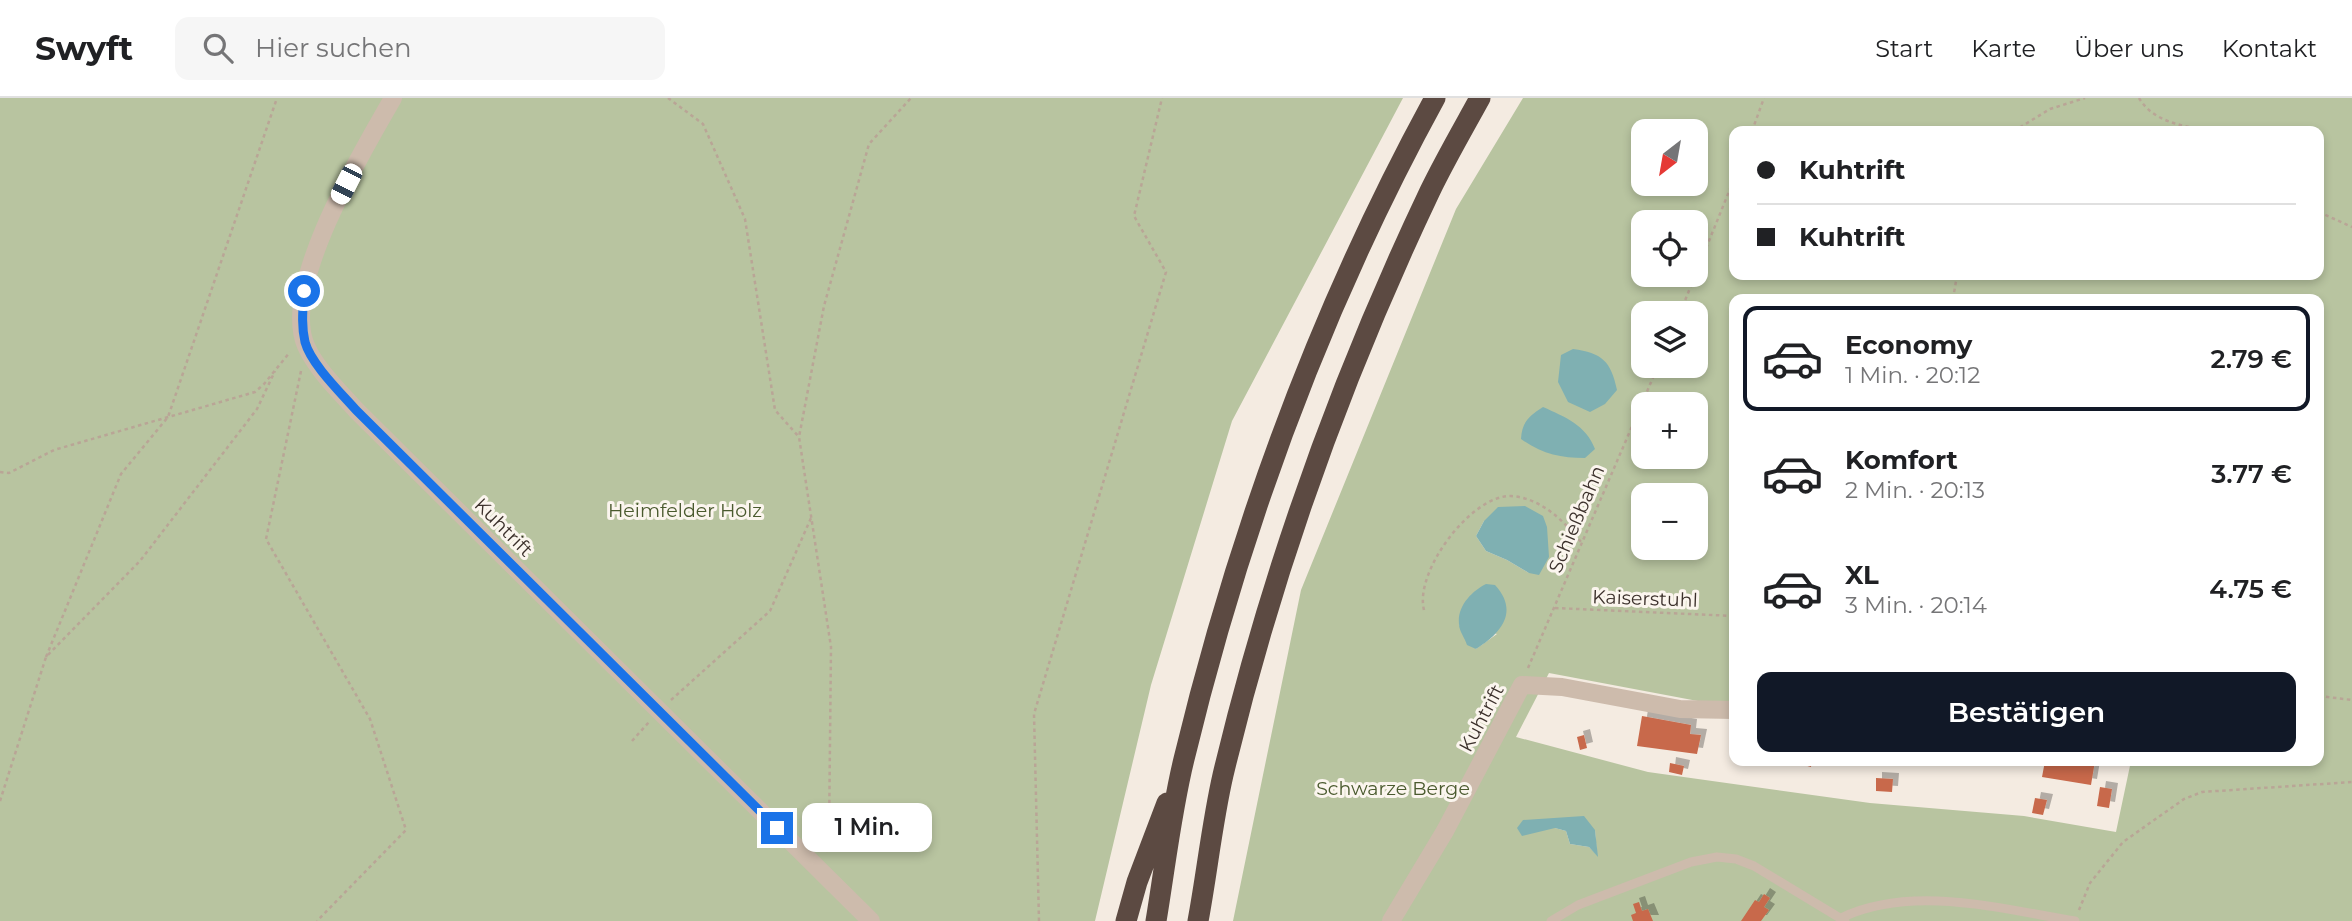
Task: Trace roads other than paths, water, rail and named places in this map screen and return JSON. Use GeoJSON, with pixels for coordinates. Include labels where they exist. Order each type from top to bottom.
{"type":"FeatureCollection","features":[{"type":"Feature","properties":{"kind":"highway"},"geometry":{"type":"LineString","coordinates":[[1156,921],[1183,762],[1222,613],[1250,520],[1284,426],[1332,309],[1395,171],[1435,98]]}},
{"type":"Feature","properties":{"kind":"highway"},"geometry":{"type":"LineString","coordinates":[[1198,921],[1223,776],[1272,599],[1321,447],[1375,310],[1431,189],[1480,98]]}},
{"type":"Feature","properties":{"kind":"highway"},"geometry":{"type":"LineString","coordinates":[[1126,921],[1137,881],[1183,762]]}},
{"type":"Feature","properties":{"kind":"street","name":"Kuhtrift"},"geometry":{"type":"LineString","coordinates":[[393,98],[327,220],[311,264],[302,318],[305,345],[321,369],[356,410],[872,921]]}},
{"type":"Feature","properties":{"kind":"street","name":"Kuhtrift"},"geometry":{"type":"LineString","coordinates":[[1391,921],[1445,831],[1522,685],[1562,687],[1680,709],[1729,710]]}},
{"type":"Feature","properties":{"kind":"lane"},"geometry":{"type":"LineString","coordinates":[[1551,921],[1578,905],[1691,862],[1717,857],[1736,859],[1754,866],[1843,920],[1868,909],[1912,901],[1953,901],[2075,921]]}},
{"type":"Feature","properties":{"kind":"water"},"geometry":{"type":"Polygon","coordinates":[[[1573,349],[1591,353],[1604,360],[1615,380],[1617,390],[1605,404],[1590,412],[1568,402],[1558,382],[1561,355],[1573,349]]]}},
{"type":"Feature","properties":{"kind":"water"},"geometry":{"type":"Polygon","coordinates":[[[1543,407],[1567,418],[1580,428],[1595,449],[1585,458],[1567,457],[1544,452],[1521,439],[1527,420],[1543,407]]]}},
{"type":"Feature","properties":{"kind":"water"},"geometry":{"type":"Polygon","coordinates":[[[1525,506],[1543,516],[1547,527],[1549,557],[1539,575],[1529,573],[1486,551],[1476,536],[1484,521],[1498,507],[1525,506]]]}},
{"type":"Feature","properties":{"kind":"water"},"geometry":{"type":"Polygon","coordinates":[[[1486,584],[1495,585],[1506,604],[1506,612],[1500,629],[1476,649],[1467,645],[1460,629],[1459,617],[1466,600],[1486,584]]]}},
{"type":"Feature","properties":{"kind":"water"},"geometry":{"type":"Polygon","coordinates":[[[1584,816],[1595,830],[1598,857],[1589,847],[1570,844],[1566,831],[1555,828],[1522,836],[1517,828],[1523,820],[1584,816]]]}},
{"type":"Feature","properties":{"kind":"park label","name":"Heimfelder Holz"},"geometry":{"type":"Point","coordinates":[685,510]}},
{"type":"Feature","properties":{"kind":"park label","name":"Schwarze Berge"},"geometry":{"type":"Point","coordinates":[1393,788]}}]}
